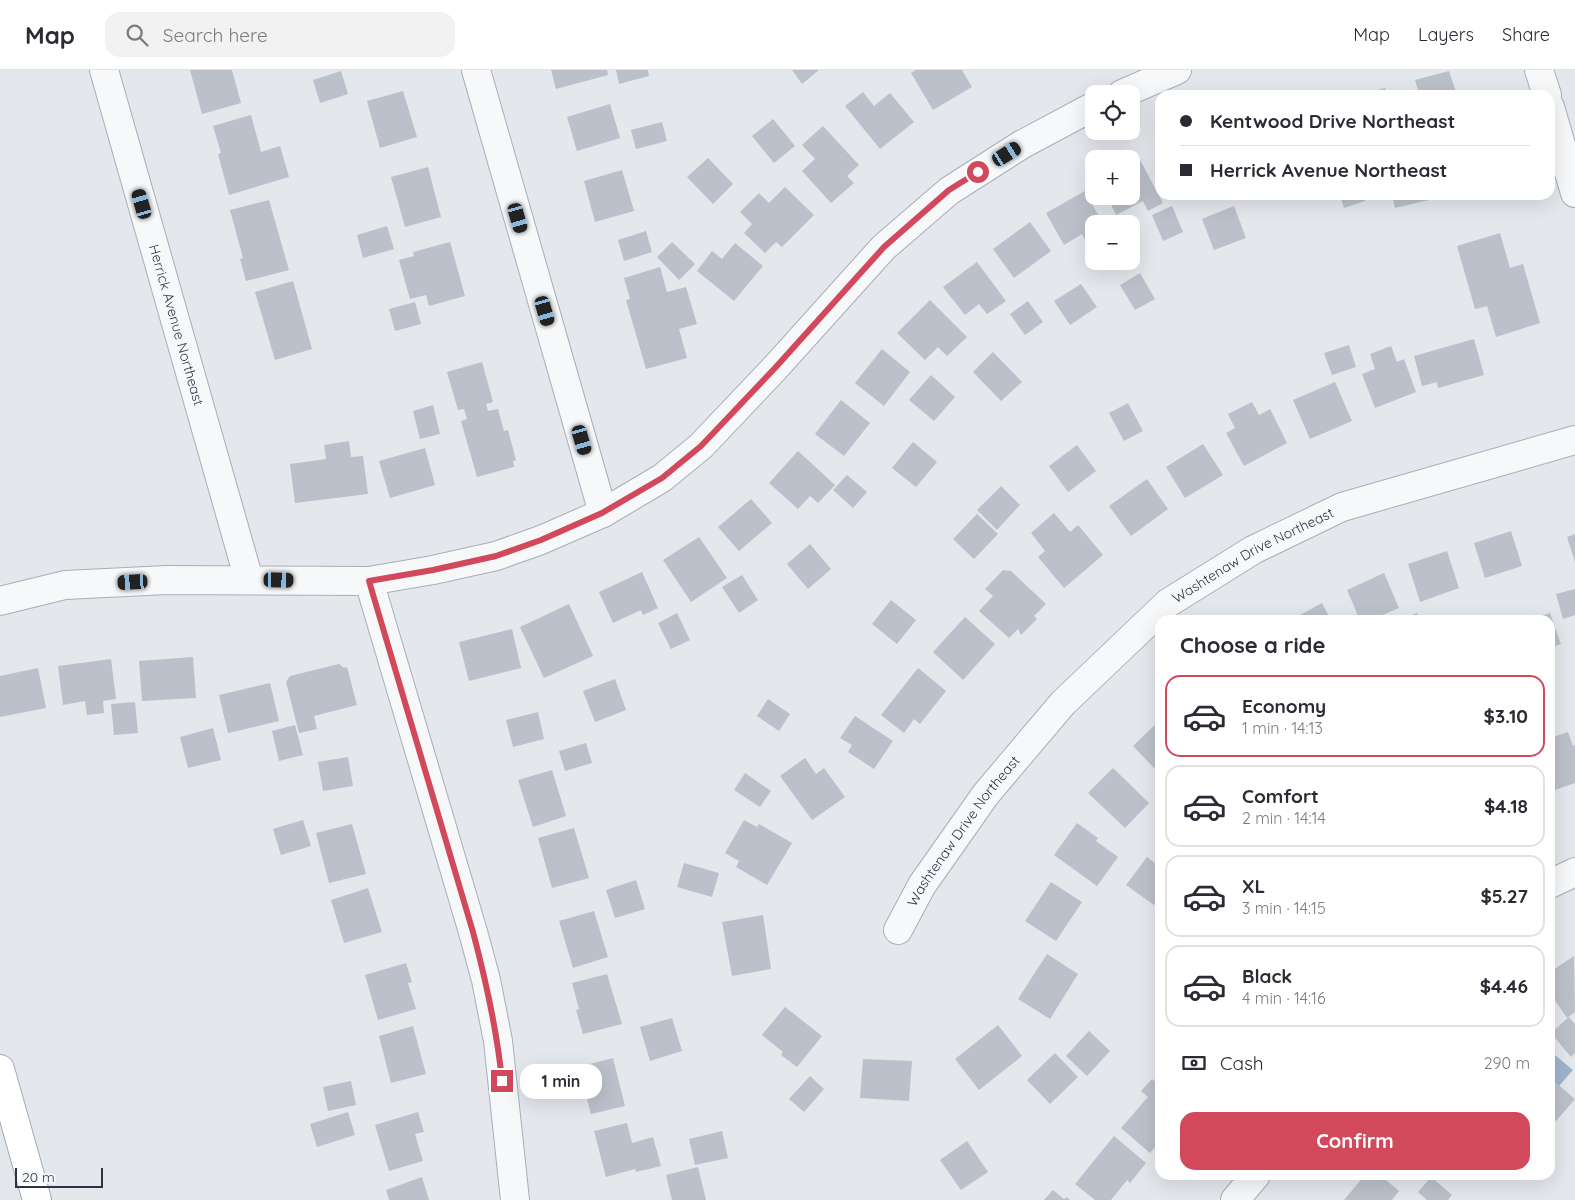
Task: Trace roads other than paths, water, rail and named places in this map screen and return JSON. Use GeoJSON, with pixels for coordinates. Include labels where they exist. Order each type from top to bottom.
{"type":"FeatureCollection","features":[{"type":"Feature","properties":{"kind":"main road"},"geometry":{"type":"LineString","coordinates":[[0,1069],[38,1200]]}},
{"type":"Feature","properties":{"kind":"street","name":"Herrick Avenue Northeast"},"geometry":{"type":"LineString","coordinates":[[104,70],[249,580]]}},
{"type":"Feature","properties":{"kind":"street"},"geometry":{"type":"LineString","coordinates":[[476,70],[602,513]]}},
{"type":"Feature","properties":{"kind":"street"},"geometry":{"type":"LineString","coordinates":[[1140,86],[1177,70]]}},
{"type":"Feature","properties":{"kind":"street"},"geometry":{"type":"LineString","coordinates":[[1539,70],[1545,90]]}},
{"type":"Feature","properties":{"kind":"street"},"geometry":{"type":"LineString","coordinates":[[0,601],[65,585],[167,580],[369,581],[433,570],[496,556],[541,540],[602,513],[662,478],[701,446],[775,368],[884,247],[949,190],[1021,145],[1085,111]]}},
{"type":"Feature","properties":{"kind":"street"},"geometry":{"type":"LineString","coordinates":[[1555,124],[1575,193]]}},
{"type":"Feature","properties":{"kind":"street","name":"Washtenaw Drive Northeast"},"geometry":{"type":"LineString","coordinates":[[1155,615],[1168,603],[1253,550],[1342,507],[1575,440]]}},
{"type":"Feature","properties":{"kind":"street"},"geometry":{"type":"LineString","coordinates":[[369,581],[486,980],[498,1041],[515,1200]]}},
{"type":"Feature","properties":{"kind":"street","name":"Washtenaw Drive Northeast"},"geometry":{"type":"LineString","coordinates":[[898,930],[922,885],[986,794],[1063,702],[1155,615]]}},
{"type":"Feature","properties":{"kind":"street"},"geometry":{"type":"LineString","coordinates":[[1555,882],[1575,872]]}},
{"type":"Feature","properties":{"kind":"street"},"geometry":{"type":"LineString","coordinates":[[1235,1200],[1252,1180]]}},
{"type":"Feature","properties":{"kind":"water"},"geometry":{"type":"Polygon","coordinates":[[[1555,1055],[1573,1070],[1559,1086],[1555,1083],[1555,1055]]]}}]}
